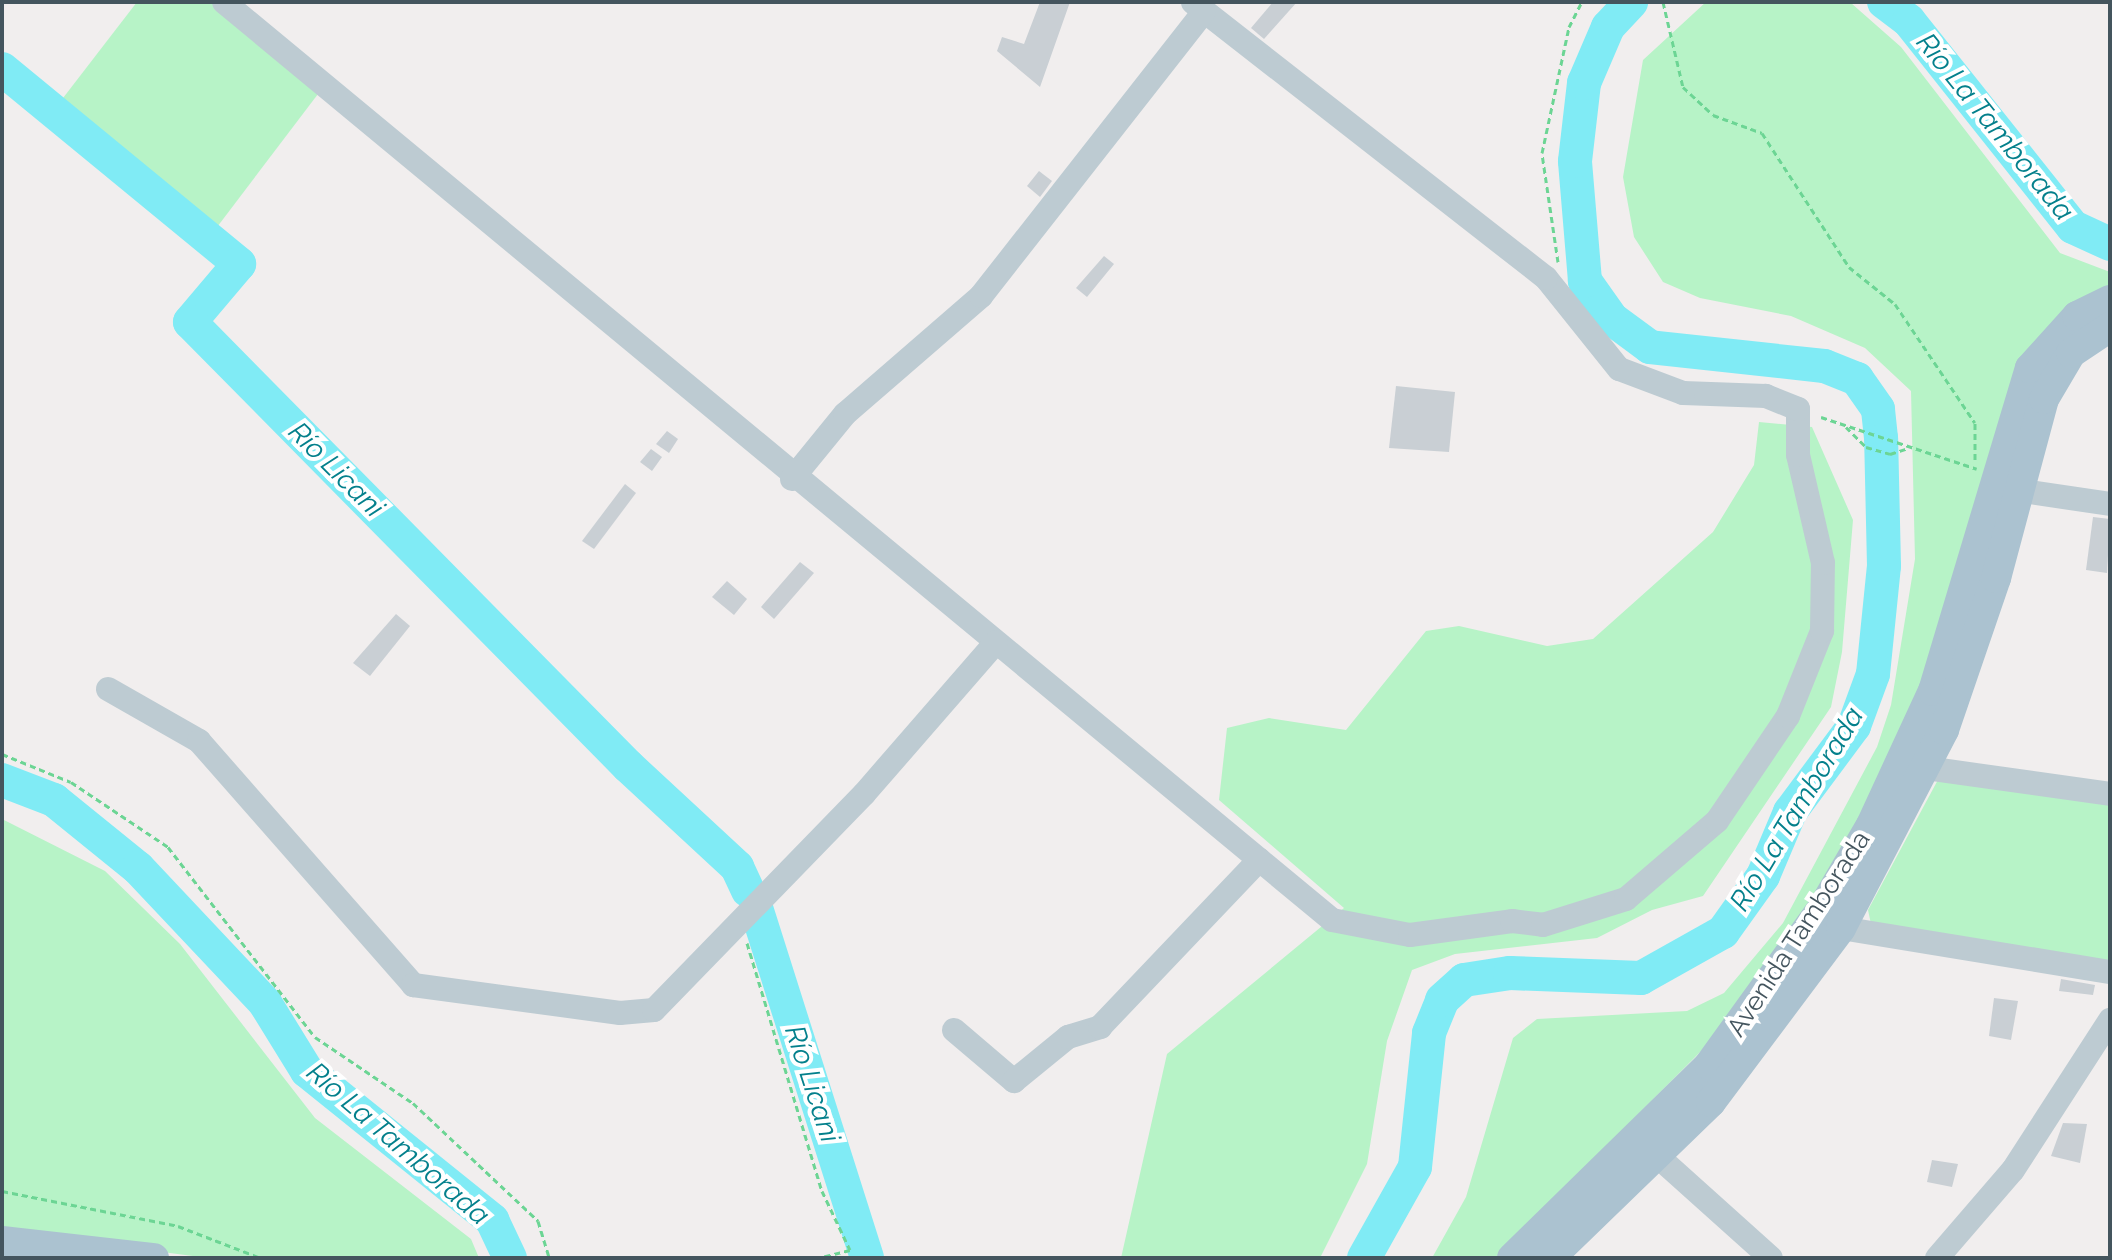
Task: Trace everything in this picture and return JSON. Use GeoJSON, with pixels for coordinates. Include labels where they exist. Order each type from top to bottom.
{"type":"FeatureCollection","features":[{"type":"Feature","properties":{"kind":"main road","name":"Avenida Tamborada"},"geometry":{"type":"LineString","coordinates":[[1550,1258],[1649,1148],[1744,1022],[1871,825],[1933,691],[2030,368],[2077,316],[2110,300]]}},
{"type":"Feature","properties":{"kind":"main road","name":"Avenida Tamborada"},"geometry":{"type":"LineString","coordinates":[[1512,1258],[1649,1148],[1750,1055],[1841,928],[1926,768],[1974,648],[1998,482],[2058,372],[2087,338],[2110,327]]}},
{"type":"Feature","properties":{"kind":"main road"},"geometry":{"type":"LineString","coordinates":[[2,1241],[154,1258]]}},
{"type":"Feature","properties":{"kind":"street"},"geometry":{"type":"LineString","coordinates":[[224,2],[792,479],[996,642],[1332,920],[1410,935],[1543,925],[1626,899],[1717,821],[1788,716],[1822,631],[1823,563],[1798,455],[1798,409],[1766,396],[1683,393],[1645,382],[1596,344],[1546,278],[1198,7],[981,296],[845,414],[792,479]]}},
{"type":"Feature","properties":{"kind":"street"},"geometry":{"type":"LineString","coordinates":[[1998,482],[2110,504]]}},
{"type":"Feature","properties":{"kind":"street"},"geometry":{"type":"LineString","coordinates":[[108,689],[199,741],[413,985],[620,1013],[654,1010],[740,917],[864,794],[996,642]]}},
{"type":"Feature","properties":{"kind":"street"},"geometry":{"type":"LineString","coordinates":[[1926,768],[2110,794]]}},
{"type":"Feature","properties":{"kind":"street"},"geometry":{"type":"LineString","coordinates":[[954,1030],[1014,1081],[1068,1037],[1100,1027],[1259,860]]}},
{"type":"Feature","properties":{"kind":"street"},"geometry":{"type":"LineString","coordinates":[[1841,928],[2110,972]]}},
{"type":"Feature","properties":{"kind":"street"},"geometry":{"type":"LineString","coordinates":[[1937,1258],[2013,1170],[2110,1020]]}},
{"type":"Feature","properties":{"kind":"street"},"geometry":{"type":"LineString","coordinates":[[1649,1148],[1771,1258]]}},
{"type":"Feature","properties":{"kind":"path"},"geometry":{"type":"LineString","coordinates":[[1546,278],[1561,257],[1542,153],[1569,27],[1582,2]]}},
{"type":"Feature","properties":{"kind":"path"},"geometry":{"type":"LineString","coordinates":[[1663,2],[1683,87],[1713,115],[1762,133],[1849,267],[1895,304],[1975,423],[1998,482]]}},
{"type":"Feature","properties":{"kind":"path"},"geometry":{"type":"LineString","coordinates":[[1798,409],[1951,461]]}},
{"type":"Feature","properties":{"kind":"path"},"geometry":{"type":"LineString","coordinates":[[1843,425],[1866,447],[1890,454],[1911,448]]}},
{"type":"Feature","properties":{"kind":"path"},"geometry":{"type":"LineString","coordinates":[[2,754],[71,782],[168,847],[315,1037],[413,1103],[538,1221],[549,1258]]}},
{"type":"Feature","properties":{"kind":"path"},"geometry":{"type":"LineString","coordinates":[[740,917],[822,1191],[850,1250],[819,1258]]}},
{"type":"Feature","properties":{"kind":"path"},"geometry":{"type":"LineString","coordinates":[[2,1191],[178,1226],[261,1258]]}},
{"type":"Feature","properties":{"kind":"green space"},"geometry":{"type":"Polygon","coordinates":[[[137,2],[212,2],[318,94],[208,239],[53,111],[137,2]]]}},
{"type":"Feature","properties":{"kind":"green space"},"geometry":{"type":"Polygon","coordinates":[[[1706,2],[1851,3],[1901,47],[2060,253],[2110,272],[2110,290],[1838,864],[1734,1018],[1495,1258],[1432,1258],[1466,1197],[1513,1038],[1537,1019],[1687,1011],[1724,993],[1783,923],[1877,747],[1891,705],[1915,559],[1911,391],[1865,348],[1791,316],[1700,298],[1663,282],[1634,237],[1623,177],[1643,60],[1706,2]]]}},
{"type":"Feature","properties":{"kind":"green space"},"geometry":{"type":"Polygon","coordinates":[[[1759,422],[1812,427],[1853,520],[1842,652],[1831,707],[1703,896],[1652,910],[1597,938],[1455,954],[1412,970],[1387,1041],[1367,1164],[1320,1258],[1121,1258],[1167,1054],[1344,908],[1219,800],[1227,728],[1269,718],[1346,730],[1426,631],[1459,626],[1547,646],[1593,639],[1713,532],[1754,465],[1759,422]]]}},
{"type":"Feature","properties":{"kind":"green space"},"geometry":{"type":"Polygon","coordinates":[[[1940,776],[2110,801],[2110,965],[1871,924],[1868,910],[1940,776]]]}},
{"type":"Feature","properties":{"kind":"green space"},"geometry":{"type":"Polygon","coordinates":[[[2,819],[105,871],[180,944],[315,1118],[471,1239],[479,1258],[208,1258],[2,1231],[2,819]]]}},
{"type":"Feature","properties":{"kind":"building"},"geometry":{"type":"Polygon","coordinates":[[[1040,2],[1070,2],[1040,87],[997,51],[1002,37],[1024,44],[1040,2]]]}},
{"type":"Feature","properties":{"kind":"building"},"geometry":{"type":"Polygon","coordinates":[[[1273,2],[1297,2],[1264,39],[1251,28],[1273,2]]]}},
{"type":"Feature","properties":{"kind":"building"},"geometry":{"type":"Polygon","coordinates":[[[1039,171],[1052,181],[1040,197],[1027,186],[1039,171]]]}},
{"type":"Feature","properties":{"kind":"building"},"geometry":{"type":"Polygon","coordinates":[[[1104,256],[1114,264],[1087,297],[1076,288],[1104,256]]]}},
{"type":"Feature","properties":{"kind":"building"},"geometry":{"type":"Polygon","coordinates":[[[1396,386],[1455,392],[1449,452],[1389,448],[1396,386]]]}},
{"type":"Feature","properties":{"kind":"building"},"geometry":{"type":"Polygon","coordinates":[[[667,431],[678,439],[669,453],[656,444],[667,431]]]}},
{"type":"Feature","properties":{"kind":"building"},"geometry":{"type":"Polygon","coordinates":[[[651,449],[662,457],[652,471],[640,462],[651,449]]]}},
{"type":"Feature","properties":{"kind":"building"},"geometry":{"type":"Polygon","coordinates":[[[625,484],[636,493],[594,549],[582,541],[625,484]]]}},
{"type":"Feature","properties":{"kind":"building"},"geometry":{"type":"Polygon","coordinates":[[[2093,517],[2110,519],[2107,573],[2086,570],[2093,517]]]}},
{"type":"Feature","properties":{"kind":"building"},"geometry":{"type":"Polygon","coordinates":[[[800,562],[814,573],[774,619],[761,607],[800,562]]]}},
{"type":"Feature","properties":{"kind":"building"},"geometry":{"type":"Polygon","coordinates":[[[727,581],[747,599],[734,615],[712,597],[727,581]]]}},
{"type":"Feature","properties":{"kind":"building"},"geometry":{"type":"Polygon","coordinates":[[[396,614],[410,626],[370,676],[353,663],[396,614]]]}},
{"type":"Feature","properties":{"kind":"building"},"geometry":{"type":"Polygon","coordinates":[[[2061,979],[2095,985],[2093,995],[2059,991],[2061,979]]]}},
{"type":"Feature","properties":{"kind":"building"},"geometry":{"type":"Polygon","coordinates":[[[1994,998],[2018,1001],[2011,1040],[1989,1036],[1994,998]]]}},
{"type":"Feature","properties":{"kind":"building"},"geometry":{"type":"Polygon","coordinates":[[[2063,1123],[2087,1124],[2080,1163],[2051,1156],[2063,1123]]]}},
{"type":"Feature","properties":{"kind":"building"},"geometry":{"type":"Polygon","coordinates":[[[1932,1160],[1958,1164],[1952,1187],[1927,1182],[1932,1160]]]}},
{"type":"Feature","properties":{"kind":"waterway","name":"Río La Tamborada"},"geometry":{"type":"LineString","coordinates":[[1364,1258],[1415,1167],[1429,1033],[1442,1000],[1464,980],[1510,973],[1641,978],[1723,932],[1763,876],[1790,812],[1854,726],[1873,674],[1884,566],[1881,438],[1878,409],[1857,379],[1824,366],[1650,347],[1612,319],[1585,281],[1575,161],[1584,83],[1608,27],[1631,2]]}},
{"type":"Feature","properties":{"kind":"waterway","name":"Río La Tamborada"},"geometry":{"type":"LineString","coordinates":[[1884,2],[1909,21],[2073,227],[2110,244]]}},
{"type":"Feature","properties":{"kind":"waterway","name":"Río Licani"},"geometry":{"type":"LineString","coordinates":[[2,69],[239,264],[190,322],[628,766],[737,867],[748,891]]}},
{"type":"Feature","properties":{"kind":"waterway","name":"Río La Tamborada"},"geometry":{"type":"LineString","coordinates":[[2,780],[54,800],[138,868],[265,1003],[307,1071],[492,1220],[510,1258]]}},
{"type":"Feature","properties":{"kind":"waterway","name":"Río Licani"},"geometry":{"type":"LineString","coordinates":[[757,911],[867,1258]]}}]}
